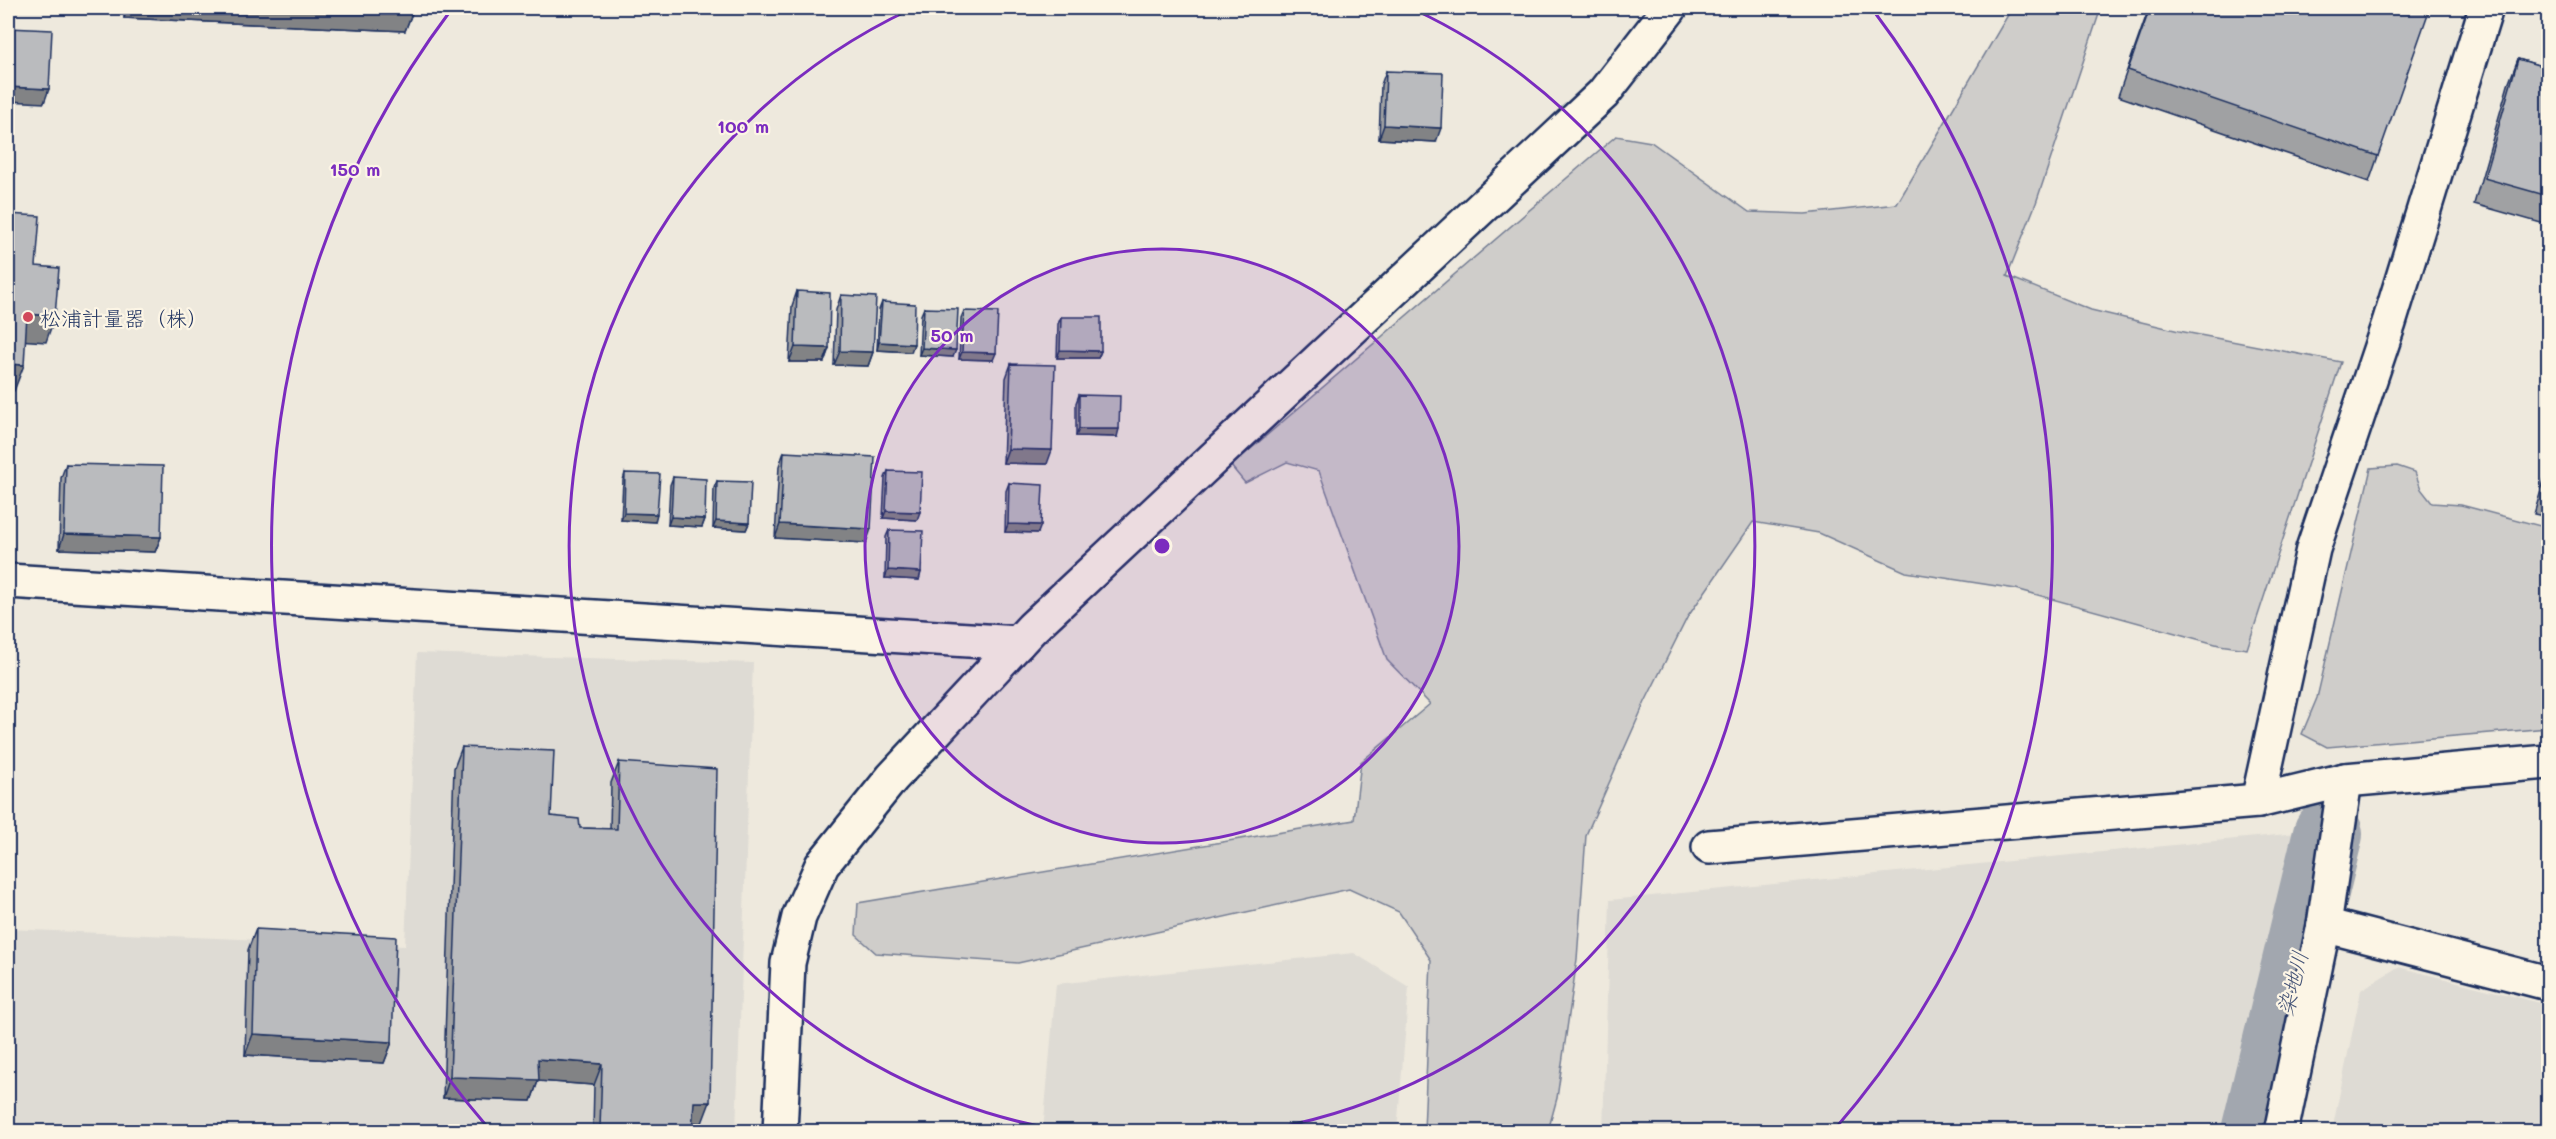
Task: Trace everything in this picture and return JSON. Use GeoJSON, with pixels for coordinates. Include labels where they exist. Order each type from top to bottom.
{"type":"FeatureCollection","features":[{"type":"Feature","properties":{"kind":"street"},"geometry":{"type":"LineString","coordinates":[[780,1131],[788,963],[799,917],[822,865],[892,778],[1018,643],[1603,94],[1670,8]]}},
{"type":"Feature","properties":{"kind":"street"},"geometry":{"type":"LineString","coordinates":[[2258,801],[2313,549],[2389,323],[2486,8]]}},
{"type":"Feature","properties":{"kind":"street"},"geometry":{"type":"LineString","coordinates":[[8,581],[1018,643]]}},
{"type":"Feature","properties":{"kind":"street"},"geometry":{"type":"LineString","coordinates":[[1709,847],[2258,801],[2345,780],[2548,762]]}},
{"type":"Feature","properties":{"kind":"street"},"geometry":{"type":"LineString","coordinates":[[2281,1131],[2324,925],[2345,780]]}},
{"type":"Feature","properties":{"kind":"street"},"geometry":{"type":"LineString","coordinates":[[2324,925],[2548,983]]}},
{"type":"Feature","properties":{"kind":"shaded area"},"geometry":{"type":"Polygon","coordinates":[[[2012,8],[2101,8],[2036,203],[2007,276],[2091,310],[2179,331],[2341,362],[2247,649],[2219,645],[2016,589],[1906,572],[1819,533],[1753,522],[1687,618],[1645,702],[1586,835],[1577,959],[1557,1098],[1548,1131],[1424,1131],[1431,960],[1399,912],[1349,889],[1018,963],[876,953],[856,935],[858,903],[1354,820],[1361,762],[1430,704],[1387,660],[1319,471],[1287,462],[1245,483],[1231,466],[1616,136],[1651,142],[1749,212],[1805,214],[1897,204],[2012,8]]]}},
{"type":"Feature","properties":{"kind":"shaded area"},"geometry":{"type":"Polygon","coordinates":[[[2397,466],[2415,472],[2421,489],[2432,503],[2461,505],[2548,528],[2548,728],[2327,747],[2302,734],[2317,698],[2371,468],[2397,466]]]}},
{"type":"Feature","properties":{"kind":"shaded area"},"geometry":{"type":"Polygon","coordinates":[[[417,653],[753,663],[736,1131],[8,1132],[8,929],[405,946],[417,653]]]}},
{"type":"Feature","properties":{"kind":"shaded area"},"geometry":{"type":"Polygon","coordinates":[[[2317,831],[2243,1131],[1603,1131],[1610,900],[2317,831]]]}},
{"type":"Feature","properties":{"kind":"shaded area"},"geometry":{"type":"Polygon","coordinates":[[[1354,953],[1409,987],[1397,1131],[1043,1131],[1056,984],[1354,953]]]}},
{"type":"Feature","properties":{"kind":"shaded area"},"geometry":{"type":"Polygon","coordinates":[[[2398,967],[2548,1005],[2548,1131],[2332,1131],[2361,990],[2398,967]]]}},
{"type":"Feature","properties":{"kind":"building"},"geometry":{"type":"Polygon","coordinates":[[[2150,8],[2430,8],[2378,156],[2128,70],[2150,8]]]}},
{"type":"Feature","properties":{"kind":"building"},"geometry":{"type":"Polygon","coordinates":[[[8,28],[52,30],[49,89],[8,87],[8,28]]]}},
{"type":"Feature","properties":{"kind":"building"},"geometry":{"type":"Polygon","coordinates":[[[2518,59],[2548,68],[2548,196],[2484,178],[2518,59]]]}},
{"type":"Feature","properties":{"kind":"building"},"geometry":{"type":"Polygon","coordinates":[[[1386,71],[1443,73],[1441,128],[1384,125],[1386,71]]]}},
{"type":"Feature","properties":{"kind":"building"},"geometry":{"type":"Polygon","coordinates":[[[8,214],[40,216],[36,266],[59,268],[55,316],[27,314],[24,365],[8,364],[8,214]]]}},
{"type":"Feature","properties":{"kind":"building"},"geometry":{"type":"Polygon","coordinates":[[[797,291],[830,293],[829,348],[795,347],[797,291]]]}},
{"type":"Feature","properties":{"kind":"building"},"geometry":{"type":"Polygon","coordinates":[[[841,295],[876,297],[873,352],[840,351],[841,295]]]}},
{"type":"Feature","properties":{"kind":"building"},"geometry":{"type":"Polygon","coordinates":[[[882,302],[915,304],[914,344],[879,342],[882,302]]]}},
{"type":"Feature","properties":{"kind":"building"},"geometry":{"type":"Polygon","coordinates":[[[924,308],[958,309],[956,350],[922,348],[924,308]]]}},
{"type":"Feature","properties":{"kind":"building"},"geometry":{"type":"Polygon","coordinates":[[[964,311],[998,312],[996,353],[962,352],[964,311]]]}},
{"type":"Feature","properties":{"kind":"building"},"geometry":{"type":"Polygon","coordinates":[[[1061,317],[1101,317],[1101,351],[1060,350],[1061,317]]]}},
{"type":"Feature","properties":{"kind":"building"},"geometry":{"type":"Polygon","coordinates":[[[1011,364],[1055,365],[1052,450],[1008,449],[1011,364]]]}},
{"type":"Feature","properties":{"kind":"building"},"geometry":{"type":"Polygon","coordinates":[[[1079,395],[1120,396],[1119,429],[1079,429],[1079,395]]]}},
{"type":"Feature","properties":{"kind":"building"},"geometry":{"type":"Polygon","coordinates":[[[784,452],[875,457],[871,529],[780,524],[784,452]]]}},
{"type":"Feature","properties":{"kind":"building"},"geometry":{"type":"Polygon","coordinates":[[[66,464],[163,466],[161,537],[64,534],[66,464]]]}},
{"type":"Feature","properties":{"kind":"building"},"geometry":{"type":"Polygon","coordinates":[[[888,471],[922,472],[920,512],[886,511],[888,471]]]}},
{"type":"Feature","properties":{"kind":"building"},"geometry":{"type":"Polygon","coordinates":[[[2548,472],[2548,489],[2544,487],[2548,472]]]}},
{"type":"Feature","properties":{"kind":"building"},"geometry":{"type":"Polygon","coordinates":[[[625,473],[660,474],[657,514],[624,513],[625,473]]]}},
{"type":"Feature","properties":{"kind":"building"},"geometry":{"type":"Polygon","coordinates":[[[673,477],[706,479],[705,519],[671,517],[673,477]]]}},
{"type":"Feature","properties":{"kind":"building"},"geometry":{"type":"Polygon","coordinates":[[[717,481],[751,482],[749,523],[716,521],[717,481]]]}},
{"type":"Feature","properties":{"kind":"building"},"geometry":{"type":"Polygon","coordinates":[[[1009,483],[1043,485],[1041,525],[1008,524],[1009,483]]]}},
{"type":"Feature","properties":{"kind":"building"},"geometry":{"type":"Polygon","coordinates":[[[889,530],[923,531],[921,572],[888,570],[889,530]]]}},
{"type":"Feature","properties":{"kind":"building"},"geometry":{"type":"Polygon","coordinates":[[[462,747],[554,751],[551,816],[579,819],[580,828],[617,829],[619,762],[717,769],[710,1102],[694,1102],[692,1131],[600,1128],[602,1064],[538,1059],[539,1080],[450,1077],[462,747]]]}},
{"type":"Feature","properties":{"kind":"building"},"geometry":{"type":"Polygon","coordinates":[[[256,929],[396,937],[392,1042],[253,1034],[256,929]]]}},
{"type":"Feature","properties":{"kind":"waterway","name":"染地川"},"geometry":{"type":"LineString","coordinates":[[2256,1132],[2328,834]]}},
{"type":"Feature","properties":{"kind":"place","name":"松浦計量器（株）"},"geometry":{"type":"Point","coordinates":[28,317]}}]}
